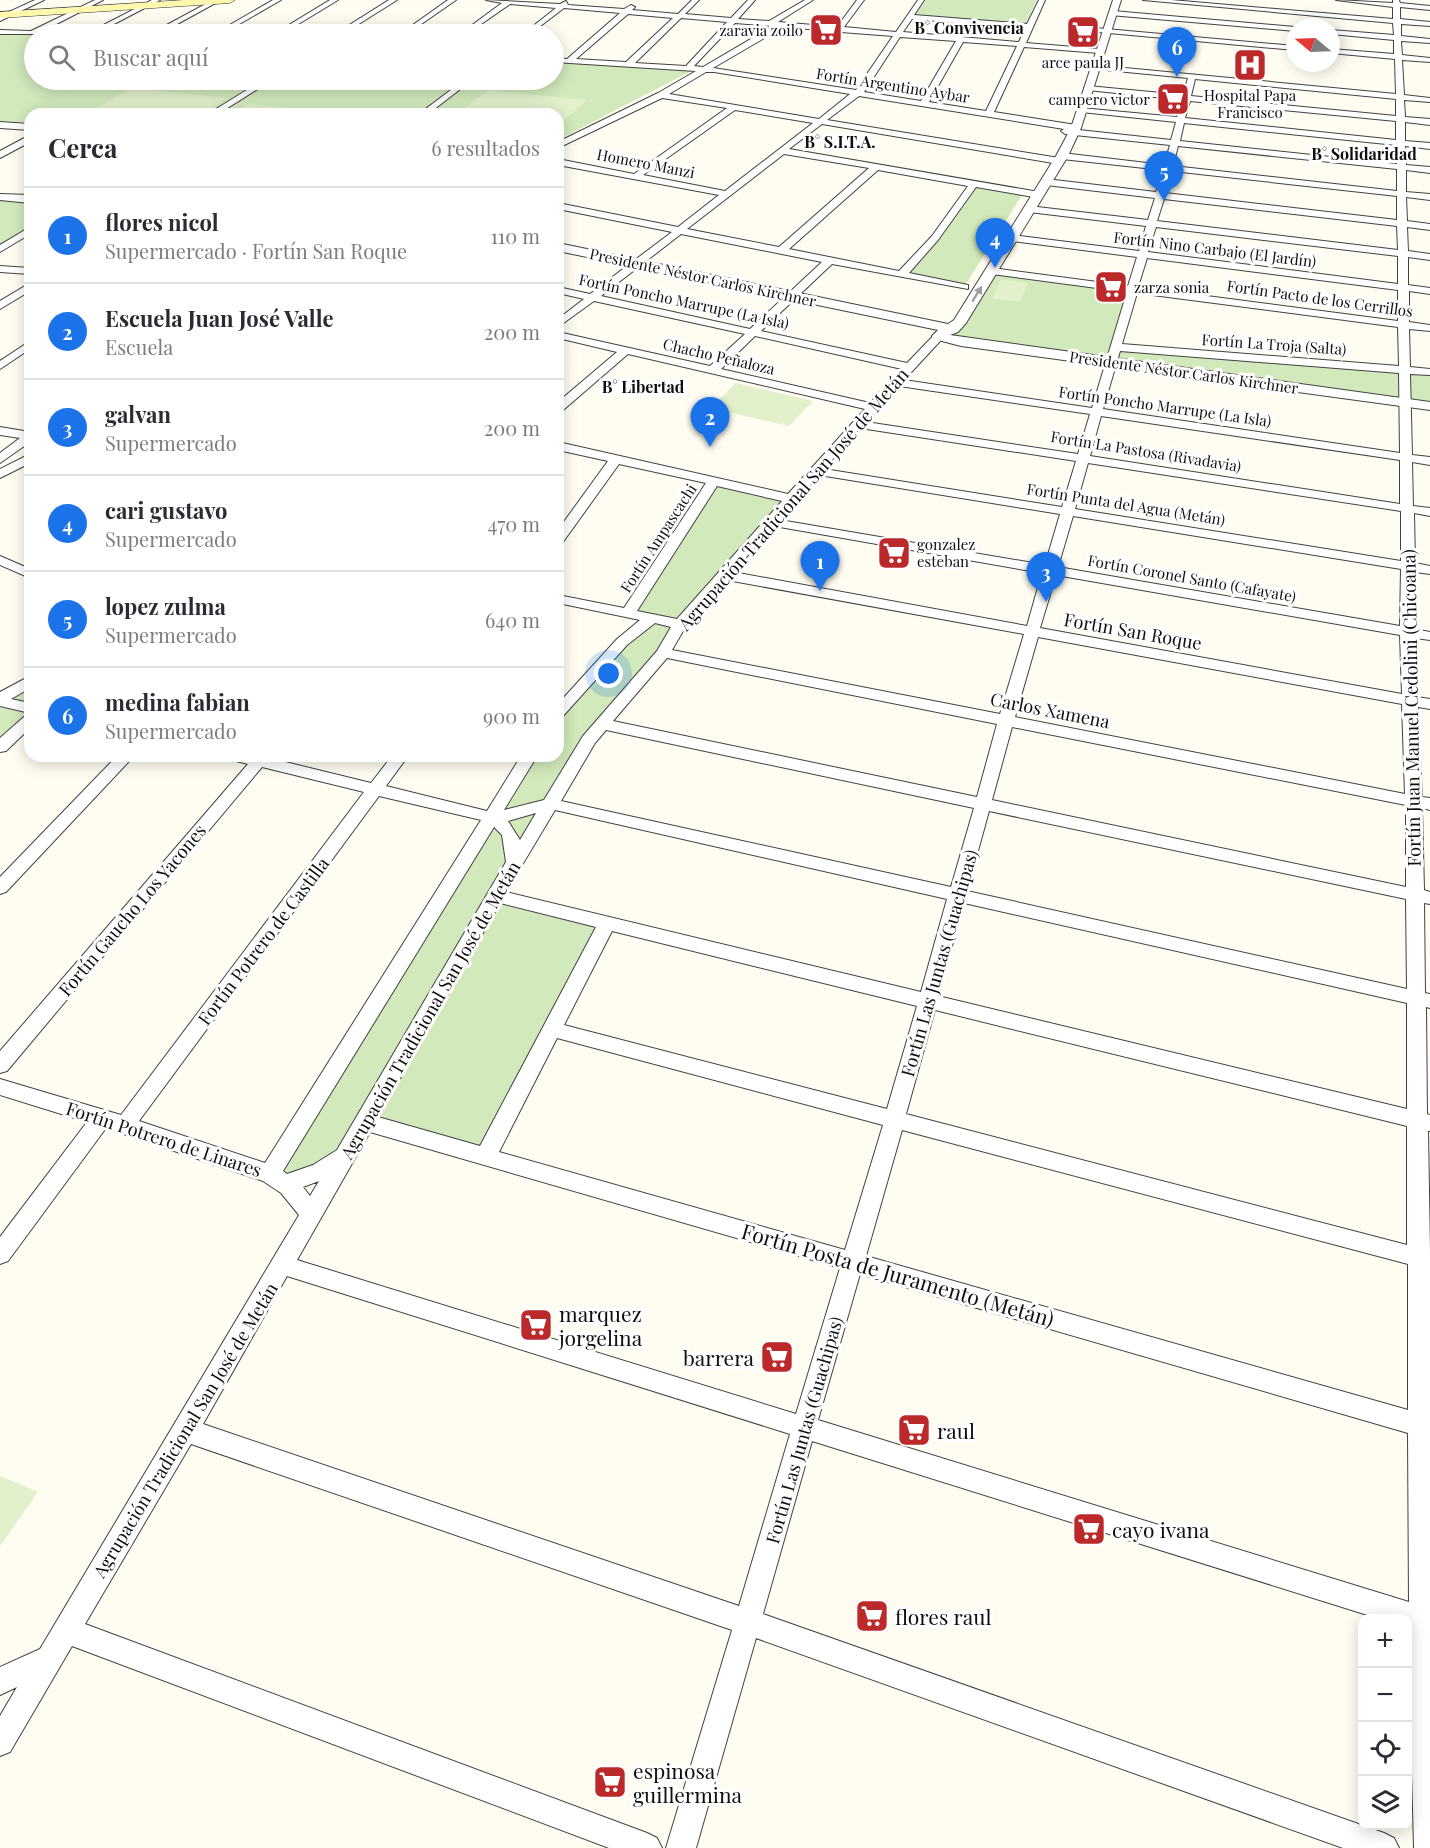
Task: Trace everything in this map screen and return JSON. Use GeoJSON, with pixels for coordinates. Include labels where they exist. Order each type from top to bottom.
{"type":"FeatureCollection","features":[{"type":"Feature","properties":{"kind":"main road"},"geometry":{"type":"LineString","coordinates":[[3,16],[230,0]]}},
{"type":"Feature","properties":{"kind":"street"},"geometry":{"type":"LineString","coordinates":[[3,16],[32,0]]}},
{"type":"Feature","properties":{"kind":"street"},"geometry":{"type":"LineString","coordinates":[[3,16],[42,0]]}},
{"type":"Feature","properties":{"kind":"street"},"geometry":{"type":"LineString","coordinates":[[51,24],[100,0]]}},
{"type":"Feature","properties":{"kind":"street"},"geometry":{"type":"LineString","coordinates":[[110,24],[157,0]]}},
{"type":"Feature","properties":{"kind":"street"},"geometry":{"type":"LineString","coordinates":[[173,24],[217,0]]}},
{"type":"Feature","properties":{"kind":"street"},"geometry":{"type":"LineString","coordinates":[[236,24],[278,0]]}},
{"type":"Feature","properties":{"kind":"street"},"geometry":{"type":"LineString","coordinates":[[295,24],[335,0]]}},
{"type":"Feature","properties":{"kind":"street"},"geometry":{"type":"LineString","coordinates":[[340,0],[344,9]]}},
{"type":"Feature","properties":{"kind":"street"},"geometry":{"type":"LineString","coordinates":[[360,24],[394,0]]}},
{"type":"Feature","properties":{"kind":"street"},"geometry":{"type":"LineString","coordinates":[[418,24],[453,0]]}},
{"type":"Feature","properties":{"kind":"street"},"geometry":{"type":"LineString","coordinates":[[489,0],[562,6]]}},
{"type":"Feature","properties":{"kind":"street"},"geometry":{"type":"LineString","coordinates":[[539,24],[562,6],[580,0]]}},
{"type":"Feature","properties":{"kind":"street"},"geometry":{"type":"LineString","coordinates":[[569,61],[639,0]]}},
{"type":"Feature","properties":{"kind":"street"},"geometry":{"type":"LineString","coordinates":[[629,64],[696,0]]}},
{"type":"Feature","properties":{"kind":"street"},"geometry":{"type":"LineString","coordinates":[[689,67],[752,0]]}},
{"type":"Feature","properties":{"kind":"street"},"geometry":{"type":"LineString","coordinates":[[771,23],[810,0]]}},
{"type":"Feature","properties":{"kind":"street"},"geometry":{"type":"LineString","coordinates":[[828,44],[861,0]]}},
{"type":"Feature","properties":{"kind":"street"},"geometry":{"type":"LineString","coordinates":[[564,320],[857,93],[921,0]]}},
{"type":"Feature","properties":{"kind":"street"},"geometry":{"type":"LineString","coordinates":[[989,114],[1042,0]]}},
{"type":"Feature","properties":{"kind":"street"},"geometry":{"type":"LineString","coordinates":[[1103,30],[1108,0]]}},
{"type":"Feature","properties":{"kind":"street"},"geometry":{"type":"LineString","coordinates":[[992,271],[1060,159],[1095,51],[1117,0]]}},
{"type":"Feature","properties":{"kind":"street"},"geometry":{"type":"LineString","coordinates":[[1146,0],[1212,3],[1430,24]]}},
{"type":"Feature","properties":{"kind":"street"},"geometry":{"type":"LineString","coordinates":[[1339,0],[1396,2],[1430,8]]}},
{"type":"Feature","properties":{"kind":"street"},"geometry":{"type":"LineString","coordinates":[[477,24],[508,2]]}},
{"type":"Feature","properties":{"kind":"street","name":"Fortín Juan Manuel Cedolini (Chicoana)"},"geometry":{"type":"LineString","coordinates":[[1396,2],[1400,97],[1408,700],[1422,802],[1429,1848]]}},
{"type":"Feature","properties":{"kind":"street"},"geometry":{"type":"LineString","coordinates":[[547,24],[571,3],[680,16],[1095,51]]}},
{"type":"Feature","properties":{"kind":"street"},"geometry":{"type":"LineString","coordinates":[[1202,39],[1212,3]]}},
{"type":"Feature","properties":{"kind":"street"},"geometry":{"type":"LineString","coordinates":[[1113,13],[1286,28]]}},
{"type":"Feature","properties":{"kind":"street"},"geometry":{"type":"LineString","coordinates":[[910,17],[1030,26]]}},
{"type":"Feature","properties":{"kind":"street"},"geometry":{"type":"LineString","coordinates":[[348,18],[350,24]]}},
{"type":"Feature","properties":{"kind":"street"},"geometry":{"type":"LineString","coordinates":[[564,144],[660,95],[782,24]]}},
{"type":"Feature","properties":{"kind":"street"},"geometry":{"type":"LineString","coordinates":[[1103,30],[1286,47]]}},
{"type":"Feature","properties":{"kind":"street"},"geometry":{"type":"LineString","coordinates":[[0,32],[24,34]]}},
{"type":"Feature","properties":{"kind":"street"},"geometry":{"type":"LineString","coordinates":[[1340,33],[1430,41]]}},
{"type":"Feature","properties":{"kind":"street"},"geometry":{"type":"LineString","coordinates":[[924,103],[961,39]]}},
{"type":"Feature","properties":{"kind":"street"},"geometry":{"type":"LineString","coordinates":[[1340,52],[1430,60]]}},
{"type":"Feature","properties":{"kind":"street","name":"Fortín Argentino Aybar"},"geometry":{"type":"LineString","coordinates":[[564,61],[705,69],[924,103],[1070,129],[1174,143],[1430,170]]}},
{"type":"Feature","properties":{"kind":"street"},"geometry":{"type":"LineString","coordinates":[[1090,67],[1430,100]]}},
{"type":"Feature","properties":{"kind":"street"},"geometry":{"type":"LineString","coordinates":[[1043,163],[1082,110],[1088,88],[1090,67]]}},
{"type":"Feature","properties":{"kind":"street","name":"Fortín Las Juntas (Guachipas)"},"geometry":{"type":"LineString","coordinates":[[681,1848],[895,1118],[1006,721],[1168,168],[1192,76]]}},
{"type":"Feature","properties":{"kind":"street"},"geometry":{"type":"LineString","coordinates":[[1088,88],[1430,122]]}},
{"type":"Feature","properties":{"kind":"street"},"geometry":{"type":"LineString","coordinates":[[222,108],[252,90]]}},
{"type":"Feature","properties":{"kind":"street"},"geometry":{"type":"LineString","coordinates":[[431,108],[455,90]]}},
{"type":"Feature","properties":{"kind":"street"},"geometry":{"type":"LineString","coordinates":[[443,108],[466,90]]}},
{"type":"Feature","properties":{"kind":"street"},"geometry":{"type":"LineString","coordinates":[[660,95],[820,121],[1043,163],[1060,159],[1168,168],[1430,197]]}},
{"type":"Feature","properties":{"kind":"street"},"geometry":{"type":"LineString","coordinates":[[636,176],[734,107]]}},
{"type":"Feature","properties":{"kind":"street"},"geometry":{"type":"LineString","coordinates":[[1082,110],[1430,146]]}},
{"type":"Feature","properties":{"kind":"street"},"geometry":{"type":"LineString","coordinates":[[0,125],[24,126]]}},
{"type":"Feature","properties":{"kind":"street"},"geometry":{"type":"LineString","coordinates":[[0,155],[24,141]]}},
{"type":"Feature","properties":{"kind":"street"},"geometry":{"type":"LineString","coordinates":[[783,152],[1038,195]]}},
{"type":"Feature","properties":{"kind":"street","name":"Homero Manzi"},"geometry":{"type":"LineString","coordinates":[[564,163],[728,194]]}},
{"type":"Feature","properties":{"kind":"street"},"geometry":{"type":"LineString","coordinates":[[782,250],[876,167]]}},
{"type":"Feature","properties":{"kind":"street"},"geometry":{"type":"LineString","coordinates":[[1046,182],[1430,226]]}},
{"type":"Feature","properties":{"kind":"street"},"geometry":{"type":"LineString","coordinates":[[902,274],[935,238],[974,184]]}},
{"type":"Feature","properties":{"kind":"street"},"geometry":{"type":"LineString","coordinates":[[0,197],[24,199]]}},
{"type":"Feature","properties":{"kind":"street"},"geometry":{"type":"LineString","coordinates":[[564,207],[964,287]]}},
{"type":"Feature","properties":{"kind":"street"},"geometry":{"type":"LineString","coordinates":[[1029,209],[1430,257]]}},
{"type":"Feature","properties":{"kind":"street"},"geometry":{"type":"LineString","coordinates":[[0,249],[24,234]]}},
{"type":"Feature","properties":{"kind":"street","name":"Fortín Nino Carbajo (El Jardín)"},"geometry":{"type":"LineString","coordinates":[[996,237],[1430,291]]}},
{"type":"Feature","properties":{"kind":"street","name":"Presidente Néstor Carlos Kirchner"},"geometry":{"type":"LineString","coordinates":[[564,248],[953,328],[992,271]]}},
{"type":"Feature","properties":{"kind":"street"},"geometry":{"type":"LineString","coordinates":[[713,370],[790,295],[830,260]]}},
{"type":"Feature","properties":{"kind":"street"},"geometry":{"type":"LineString","coordinates":[[0,269],[24,271]]}},
{"type":"Feature","properties":{"kind":"street","name":"Fortín Pacto de los Cerrillos"},"geometry":{"type":"LineString","coordinates":[[992,271],[1430,328]]}},
{"type":"Feature","properties":{"kind":"street"},"geometry":{"type":"LineString","coordinates":[[0,306],[24,290]]}},
{"type":"Feature","properties":{"kind":"street","name":"Fortín Poncho Marrupe (La Isla)"},"geometry":{"type":"LineString","coordinates":[[564,291],[909,367]]}},
{"type":"Feature","properties":{"kind":"street","name":"Presidente Néstor Carlos Kirchner"},"geometry":{"type":"LineString","coordinates":[[940,326],[962,342],[1430,406]]}},
{"type":"Feature","properties":{"kind":"street","name":"Agrupación Tradicional San José de Metán"},"geometry":{"type":"LineString","coordinates":[[0,1742],[186,1430],[515,862],[589,740],[663,653],[680,624],[909,367],[940,326]]}},
{"type":"Feature","properties":{"kind":"street","name":"Chacho Peñaloza"},"geometry":{"type":"LineString","coordinates":[[564,336],[873,407]]}},
{"type":"Feature","properties":{"kind":"street","name":"Fortín La Troja (Salta)"},"geometry":{"type":"LineString","coordinates":[[1116,347],[1430,372]]}},
{"type":"Feature","properties":{"kind":"street"},"geometry":{"type":"LineString","coordinates":[[0,366],[24,348]]}},
{"type":"Feature","properties":{"kind":"street"},"geometry":{"type":"LineString","coordinates":[[564,403],[626,350]]}},
{"type":"Feature","properties":{"kind":"street"},"geometry":{"type":"LineString","coordinates":[[0,354],[24,356]]}},
{"type":"Feature","properties":{"kind":"street","name":"Fortín Poncho Marrupe (La Isla)"},"geometry":{"type":"LineString","coordinates":[[895,382],[1430,461]]}},
{"type":"Feature","properties":{"kind":"street","name":"Fortín La Pastosa (Rivadavia)"},"geometry":{"type":"LineString","coordinates":[[857,424],[1430,512]]}},
{"type":"Feature","properties":{"kind":"street"},"geometry":{"type":"LineString","coordinates":[[1,439],[22,442]]}},
{"type":"Feature","properties":{"kind":"street"},"geometry":{"type":"LineString","coordinates":[[0,459],[22,442]]}},
{"type":"Feature","properties":{"kind":"street"},"geometry":{"type":"LineString","coordinates":[[564,447],[791,499]]}},
{"type":"Feature","properties":{"kind":"street"},"geometry":{"type":"LineString","coordinates":[[564,530],[616,459]]}},
{"type":"Feature","properties":{"kind":"street"},"geometry":{"type":"LineString","coordinates":[[0,474],[24,461]]}},
{"type":"Feature","properties":{"kind":"street","name":"Fortín Punta del Agua (Metán)"},"geometry":{"type":"LineString","coordinates":[[816,471],[1430,570]]}},
{"type":"Feature","properties":{"kind":"street","name":"Fortín Ampascachi"},"geometry":{"type":"LineString","coordinates":[[629,612],[714,481]]}},
{"type":"Feature","properties":{"kind":"street","name":"Fortín Coronel Santo (Cafayate)"},"geometry":{"type":"LineString","coordinates":[[771,522],[1430,636]]}},
{"type":"Feature","properties":{"kind":"street"},"geometry":{"type":"LineString","coordinates":[[0,560],[24,571]]}},
{"type":"Feature","properties":{"kind":"street","name":"Fortín San Roque"},"geometry":{"type":"LineString","coordinates":[[724,575],[1430,704]]}},
{"type":"Feature","properties":{"kind":"street"},"geometry":{"type":"LineString","coordinates":[[564,600],[680,624]]}},
{"type":"Feature","properties":{"kind":"street"},"geometry":{"type":"LineString","coordinates":[[564,705],[622,642],[652,618]]}},
{"type":"Feature","properties":{"kind":"street","name":"Carlos Xamena"},"geometry":{"type":"LineString","coordinates":[[663,653],[1422,802]]}},
{"type":"Feature","properties":{"kind":"street"},"geometry":{"type":"LineString","coordinates":[[0,700],[24,685]]}},
{"type":"Feature","properties":{"kind":"street"},"geometry":{"type":"LineString","coordinates":[[0,700],[24,706]]}},
{"type":"Feature","properties":{"kind":"street"},"geometry":{"type":"LineString","coordinates":[[603,724],[1422,896]]}},
{"type":"Feature","properties":{"kind":"street"},"geometry":{"type":"LineString","coordinates":[[0,747],[24,725]]}},
{"type":"Feature","properties":{"kind":"street"},"geometry":{"type":"LineString","coordinates":[[0,888],[120,762]]}},
{"type":"Feature","properties":{"kind":"street","name":"Fortín Gaucho Los Yacones"},"geometry":{"type":"LineString","coordinates":[[0,1065],[258,762]]}},
{"type":"Feature","properties":{"kind":"street"},"geometry":{"type":"LineString","coordinates":[[276,762],[490,816],[508,815],[551,804],[1423,999]]}},
{"type":"Feature","properties":{"kind":"street","name":"Fortín Potrero de Castilla"},"geometry":{"type":"LineString","coordinates":[[125,1125],[396,762]]}},
{"type":"Feature","properties":{"kind":"street"},"geometry":{"type":"LineString","coordinates":[[279,1178],[490,816],[525,762]]}},
{"type":"Feature","properties":{"kind":"street"},"geometry":{"type":"LineString","coordinates":[[490,816],[502,823],[510,833],[515,862]]}},
{"type":"Feature","properties":{"kind":"street"},"geometry":{"type":"LineString","coordinates":[[496,896],[1424,1121]]}},
{"type":"Feature","properties":{"kind":"street"},"geometry":{"type":"LineString","coordinates":[[486,1156],[607,922]]}},
{"type":"Feature","properties":{"kind":"street"},"geometry":{"type":"LineString","coordinates":[[552,1029],[1424,1259]]}},
{"type":"Feature","properties":{"kind":"street","name":"Fortín Potrero de Linares"},"geometry":{"type":"LineString","coordinates":[[0,1087],[125,1125],[279,1178]]}},
{"type":"Feature","properties":{"kind":"street"},"geometry":{"type":"LineString","coordinates":[[0,1254],[102,1118]]}},
{"type":"Feature","properties":{"kind":"street","name":"Fortín Posta de Juramento (Metán)"},"geometry":{"type":"LineString","coordinates":[[365,1122],[1426,1427]]}},
{"type":"Feature","properties":{"kind":"street"},"geometry":{"type":"LineString","coordinates":[[279,1178],[320,1172],[346,1155]]}},
{"type":"Feature","properties":{"kind":"street"},"geometry":{"type":"LineString","coordinates":[[279,1178],[299,1195],[311,1215]]}},
{"type":"Feature","properties":{"kind":"street"},"geometry":{"type":"LineString","coordinates":[[282,1265],[1426,1621]]}},
{"type":"Feature","properties":{"kind":"street"},"geometry":{"type":"LineString","coordinates":[[186,1430],[747,1622],[1384,1848]]}},
{"type":"Feature","properties":{"kind":"street"},"geometry":{"type":"LineString","coordinates":[[66,1630],[647,1848]]}},
{"type":"Feature","properties":{"kind":"street"},"geometry":{"type":"LineString","coordinates":[[0,1681],[49,1659]]}},
{"type":"Feature","properties":{"kind":"green space"},"geometry":{"type":"Polygon","coordinates":[[[922,0],[1037,0],[1025,25],[912,16],[922,0]]]}},
{"type":"Feature","properties":{"kind":"green space"},"geometry":{"type":"Polygon","coordinates":[[[0,33],[24,34],[24,90],[564,90],[564,62],[695,69],[564,137],[564,108],[24,108],[24,123],[0,121],[0,33]]]}},
{"type":"Feature","properties":{"kind":"green space"},"geometry":{"type":"Polygon","coordinates":[[[128,90],[150,90],[227,98],[211,108],[97,108],[128,90]]]}},
{"type":"Feature","properties":{"kind":"green space"},"geometry":{"type":"Polygon","coordinates":[[[488,90],[587,100],[564,120],[564,108],[465,108],[488,90]]]}},
{"type":"Feature","properties":{"kind":"green space"},"geometry":{"type":"Polygon","coordinates":[[[248,104],[288,108],[242,108],[248,104]]]}},
{"type":"Feature","properties":{"kind":"green space"},"geometry":{"type":"Polygon","coordinates":[[[974,184],[1024,192],[964,287],[902,274],[974,184]]]}},
{"type":"Feature","properties":{"kind":"green space"},"geometry":{"type":"Polygon","coordinates":[[[0,199],[24,201],[24,232],[0,246],[0,199]]]}},
{"type":"Feature","properties":{"kind":"green space"},"geometry":{"type":"Polygon","coordinates":[[[992,271],[1131,289],[1112,362],[946,336],[992,271]]]}},
{"type":"Feature","properties":{"kind":"green space"},"geometry":{"type":"Polygon","coordinates":[[[1001,279],[1028,283],[1020,302],[992,299],[1001,279]]]}},
{"type":"Feature","properties":{"kind":"green space"},"geometry":{"type":"Polygon","coordinates":[[[1120,349],[1399,370],[1400,401],[1117,361],[1120,349]]]}},
{"type":"Feature","properties":{"kind":"green space"},"geometry":{"type":"Polygon","coordinates":[[[1408,371],[1430,372],[1430,404],[1409,401],[1408,371]]]}},
{"type":"Feature","properties":{"kind":"green space"},"geometry":{"type":"Polygon","coordinates":[[[736,383],[813,401],[789,426],[710,408],[736,383]]]}},
{"type":"Feature","properties":{"kind":"green space"},"geometry":{"type":"Polygon","coordinates":[[[714,481],[791,499],[589,740],[346,1155],[287,1183],[270,1174],[525,762],[564,762],[564,708],[651,618],[629,612],[714,481]]]}},
{"type":"Feature","properties":{"kind":"green space"},"geometry":{"type":"Polygon","coordinates":[[[24,685],[24,725],[0,747],[0,699],[24,685]]]}},
{"type":"Feature","properties":{"kind":"green space"},"geometry":{"type":"Polygon","coordinates":[[[499,900],[601,924],[485,1149],[372,1119],[499,900]]]}},
{"type":"Feature","properties":{"kind":"green space"},"geometry":{"type":"Polygon","coordinates":[[[0,1476],[38,1492],[0,1546],[0,1476]]]}},
{"type":"Feature","properties":{"kind":"place","name":"zaravia zoilo"},"geometry":{"type":"Point","coordinates":[826,30]}},
{"type":"Feature","properties":{"kind":"place","name":"arce paula JJ"},"geometry":{"type":"Point","coordinates":[1083,32]}},
{"type":"Feature","properties":{"kind":"place","name":"Hospital Papa Francisco"},"geometry":{"type":"Point","coordinates":[1250,65]}},
{"type":"Feature","properties":{"kind":"place","name":"medina fabian"},"geometry":{"type":"Point","coordinates":[1177,77]}},
{"type":"Feature","properties":{"kind":"place","name":"campero victor"},"geometry":{"type":"Point","coordinates":[1173,99]}},
{"type":"Feature","properties":{"kind":"place","name":"lopez zulma"},"geometry":{"type":"Point","coordinates":[1164,201]}},
{"type":"Feature","properties":{"kind":"place","name":"cari gustavo"},"geometry":{"type":"Point","coordinates":[995,268]}},
{"type":"Feature","properties":{"kind":"place","name":"zarza sonia"},"geometry":{"type":"Point","coordinates":[1111,287]}},
{"type":"Feature","properties":{"kind":"place","name":"Escuela Juan José Valle"},"geometry":{"type":"Point","coordinates":[710,447]}},
{"type":"Feature","properties":{"kind":"place","name":"gonzalez esteban"},"geometry":{"type":"Point","coordinates":[894,553]}},
{"type":"Feature","properties":{"kind":"place","name":"flores nicol"},"geometry":{"type":"Point","coordinates":[820,591]}},
{"type":"Feature","properties":{"kind":"place","name":"galvan"},"geometry":{"type":"Point","coordinates":[1046,602]}},
{"type":"Feature","properties":{"kind":"place","name":"marquez jorgelina"},"geometry":{"type":"Point","coordinates":[536,1325]}},
{"type":"Feature","properties":{"kind":"place","name":"barrera"},"geometry":{"type":"Point","coordinates":[777,1357]}},
{"type":"Feature","properties":{"kind":"place","name":"raul"},"geometry":{"type":"Point","coordinates":[914,1430]}},
{"type":"Feature","properties":{"kind":"place","name":"cayo ivana"},"geometry":{"type":"Point","coordinates":[1089,1529]}},
{"type":"Feature","properties":{"kind":"place","name":"flores raul"},"geometry":{"type":"Point","coordinates":[872,1616]}},
{"type":"Feature","properties":{"kind":"place","name":"espinosa guillermina"},"geometry":{"type":"Point","coordinates":[610,1782]}},
{"type":"Feature","properties":{"kind":"district","name":"B° Convivencia"},"geometry":{"type":"Point","coordinates":[969,27]}},
{"type":"Feature","properties":{"kind":"district","name":"B° S.I.T.A."},"geometry":{"type":"Point","coordinates":[840,141]}},
{"type":"Feature","properties":{"kind":"district","name":"B° Solidaridad"},"geometry":{"type":"Point","coordinates":[1364,153]}},
{"type":"Feature","properties":{"kind":"district","name":"B° Libertad"},"geometry":{"type":"Point","coordinates":[643,386]}}]}
